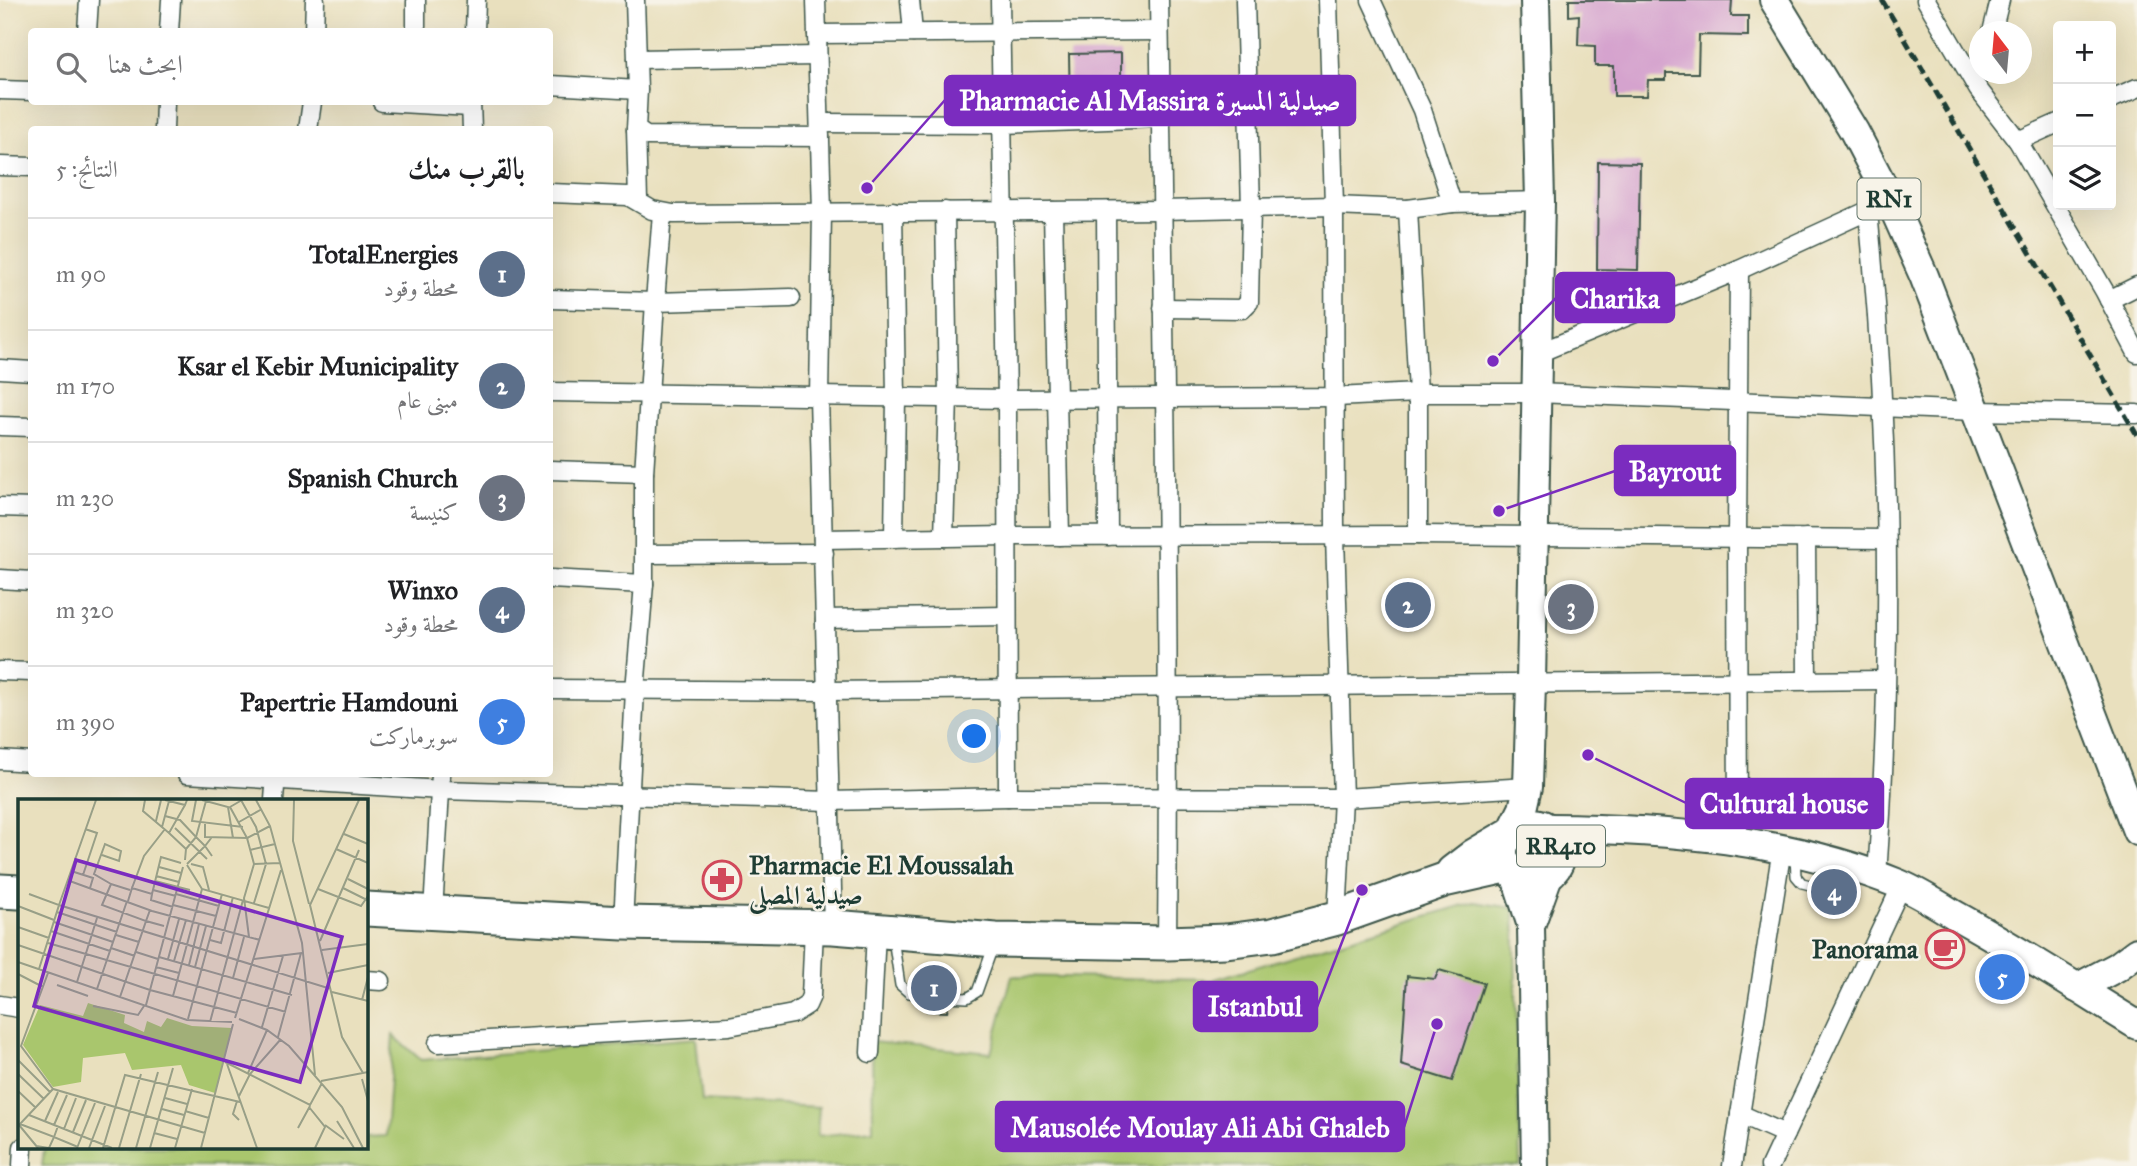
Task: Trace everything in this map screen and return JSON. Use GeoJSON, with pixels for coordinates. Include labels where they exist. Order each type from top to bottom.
{"type":"FeatureCollection","features":[{"type":"Feature","properties":{"kind":"highway","name":"RR410"},"geometry":{"type":"LineString","coordinates":[[368,909],[623,923],[824,928],[996,940],[1167,943],[1226,941],[1272,935],[1337,918],[1444,880],[1474,856],[1510,852]]}},
{"type":"Feature","properties":{"kind":"highway"},"geometry":{"type":"LineString","coordinates":[[0,891],[18,892]]}},
{"type":"Feature","properties":{"kind":"main road"},"geometry":{"type":"LineString","coordinates":[[1510,852],[1528,787],[1540,201],[1535,0]]}},
{"type":"Feature","properties":{"kind":"main road","name":"RN1"},"geometry":{"type":"LineString","coordinates":[[1774,0],[1854,131],[1879,206],[1924,276],[2137,831]]}},
{"type":"Feature","properties":{"kind":"main road"},"geometry":{"type":"LineString","coordinates":[[1528,787],[1545,826]]}},
{"type":"Feature","properties":{"kind":"main road","name":"RR410"},"geometry":{"type":"LineString","coordinates":[[1612,828],[1586,839],[1532,882],[1510,852],[1522,824],[1612,828],[1788,850],[1880,877],[1974,925],[2137,1025]]}},
{"type":"Feature","properties":{"kind":"main road","name":"RR410"},"geometry":{"type":"LineString","coordinates":[[1545,826],[1558,838],[1555,864]]}},
{"type":"Feature","properties":{"kind":"main road"},"geometry":{"type":"LineString","coordinates":[[2077,988],[2117,967],[2137,952]]}},
{"type":"Feature","properties":{"kind":"street"},"geometry":{"type":"LineString","coordinates":[[87,28],[89,0]]}},
{"type":"Feature","properties":{"kind":"street"},"geometry":{"type":"LineString","coordinates":[[169,28],[171,0]]}},
{"type":"Feature","properties":{"kind":"street"},"geometry":{"type":"LineString","coordinates":[[314,28],[315,0]]}},
{"type":"Feature","properties":{"kind":"street"},"geometry":{"type":"LineString","coordinates":[[416,0],[416,28]]}},
{"type":"Feature","properties":{"kind":"street"},"geometry":{"type":"LineString","coordinates":[[475,28],[476,0]]}},
{"type":"Feature","properties":{"kind":"street"},"geometry":{"type":"LineString","coordinates":[[635,0],[638,201]]}},
{"type":"Feature","properties":{"kind":"street"},"geometry":{"type":"LineString","coordinates":[[438,1043],[729,1026],[793,1014],[807,1005],[811,996],[824,928],[830,801],[819,397],[822,212],[816,0]]}},
{"type":"Feature","properties":{"kind":"street"},"geometry":{"type":"LineString","coordinates":[[910,0],[913,33]]}},
{"type":"Feature","properties":{"kind":"street"},"geometry":{"type":"LineString","coordinates":[[1000,0],[1007,399],[1008,797]]}},
{"type":"Feature","properties":{"kind":"street"},"geometry":{"type":"LineString","coordinates":[[1159,0],[1165,397],[1167,943]]}},
{"type":"Feature","properties":{"kind":"street"},"geometry":{"type":"LineString","coordinates":[[1163,309],[1242,309],[1249,302],[1251,208],[1245,0]]}},
{"type":"Feature","properties":{"kind":"street"},"geometry":{"type":"LineString","coordinates":[[1328,0],[1334,206],[1335,536],[1343,798],[1337,918]]}},
{"type":"Feature","properties":{"kind":"street"},"geometry":{"type":"LineString","coordinates":[[1371,0],[1422,110],[1452,203]]}},
{"type":"Feature","properties":{"kind":"street"},"geometry":{"type":"LineString","coordinates":[[1926,0],[1969,64]]}},
{"type":"Feature","properties":{"kind":"street"},"geometry":{"type":"LineString","coordinates":[[1995,21],[2000,0]]}},
{"type":"Feature","properties":{"kind":"street"},"geometry":{"type":"LineString","coordinates":[[817,34],[1159,31]]}},
{"type":"Feature","properties":{"kind":"street"},"geometry":{"type":"LineString","coordinates":[[637,59],[817,56]]}},
{"type":"Feature","properties":{"kind":"street"},"geometry":{"type":"LineString","coordinates":[[1982,84],[2018,141],[2137,353]]}},
{"type":"Feature","properties":{"kind":"street"},"geometry":{"type":"LineString","coordinates":[[553,85],[638,90]]}},
{"type":"Feature","properties":{"kind":"street"},"geometry":{"type":"LineString","coordinates":[[2116,97],[2137,88]]}},
{"type":"Feature","properties":{"kind":"street"},"geometry":{"type":"LineString","coordinates":[[0,90],[28,91]]}},
{"type":"Feature","properties":{"kind":"street"},"geometry":{"type":"LineString","coordinates":[[164,126],[165,105]]}},
{"type":"Feature","properties":{"kind":"street"},"geometry":{"type":"LineString","coordinates":[[309,126],[312,105]]}},
{"type":"Feature","properties":{"kind":"street"},"geometry":{"type":"LineString","coordinates":[[470,105],[472,126]]}},
{"type":"Feature","properties":{"kind":"street"},"geometry":{"type":"LineString","coordinates":[[636,129],[653,137],[1161,118]]}},
{"type":"Feature","properties":{"kind":"street"},"geometry":{"type":"LineString","coordinates":[[2018,141],[2053,125]]}},
{"type":"Feature","properties":{"kind":"street"},"geometry":{"type":"LineString","coordinates":[[0,166],[28,167]]}},
{"type":"Feature","properties":{"kind":"street"},"geometry":{"type":"LineString","coordinates":[[553,193],[628,196],[662,213],[1054,212],[1334,206],[1408,209],[1452,203],[1540,201]]}},
{"type":"Feature","properties":{"kind":"street"},"geometry":{"type":"LineString","coordinates":[[1536,354],[1739,270],[1879,206],[1886,540],[1885,738],[1880,877],[1785,1135],[1770,1166]]}},
{"type":"Feature","properties":{"kind":"street"},"geometry":{"type":"LineString","coordinates":[[1408,209],[1418,393],[1418,535]]}},
{"type":"Feature","properties":{"kind":"street"},"geometry":{"type":"LineString","coordinates":[[893,211],[896,397],[894,538]]}},
{"type":"Feature","properties":{"kind":"street"},"geometry":{"type":"LineString","coordinates":[[944,537],[948,397],[945,211]]}},
{"type":"Feature","properties":{"kind":"street"},"geometry":{"type":"LineString","coordinates":[[1106,211],[1108,536]]}},
{"type":"Feature","properties":{"kind":"street"},"geometry":{"type":"LineString","coordinates":[[1054,212],[1060,536]]}},
{"type":"Feature","properties":{"kind":"street"},"geometry":{"type":"LineString","coordinates":[[623,923],[643,584],[643,473],[647,395],[662,213]]}},
{"type":"Feature","properties":{"kind":"street"},"geometry":{"type":"LineString","coordinates":[[1738,842],[1739,270]]}},
{"type":"Feature","properties":{"kind":"street"},"geometry":{"type":"LineString","coordinates":[[2109,300],[2137,286]]}},
{"type":"Feature","properties":{"kind":"street"},"geometry":{"type":"LineString","coordinates":[[553,299],[655,302],[791,298]]}},
{"type":"Feature","properties":{"kind":"street"},"geometry":{"type":"LineString","coordinates":[[0,369],[28,371]]}},
{"type":"Feature","properties":{"kind":"street"},"geometry":{"type":"LineString","coordinates":[[553,392],[1007,399],[1536,393],[1976,411],[2137,414]]}},
{"type":"Feature","properties":{"kind":"street"},"geometry":{"type":"LineString","coordinates":[[0,426],[28,427]]}},
{"type":"Feature","properties":{"kind":"street"},"geometry":{"type":"LineString","coordinates":[[553,470],[643,473]]}},
{"type":"Feature","properties":{"kind":"street"},"geometry":{"type":"LineString","coordinates":[[0,508],[28,508]]}},
{"type":"Feature","properties":{"kind":"street"},"geometry":{"type":"LineString","coordinates":[[644,554],[823,546],[894,538],[1008,536],[1418,535],[1886,540]]}},
{"type":"Feature","properties":{"kind":"street"},"geometry":{"type":"LineString","coordinates":[[1806,538],[1807,681]]}},
{"type":"Feature","properties":{"kind":"street"},"geometry":{"type":"LineString","coordinates":[[0,579],[28,580]]}},
{"type":"Feature","properties":{"kind":"street"},"geometry":{"type":"LineString","coordinates":[[553,579],[643,584]]}},
{"type":"Feature","properties":{"kind":"street"},"geometry":{"type":"LineString","coordinates":[[825,619],[1006,616]]}},
{"type":"Feature","properties":{"kind":"street"},"geometry":{"type":"LineString","coordinates":[[0,671],[28,672]]}},
{"type":"Feature","properties":{"kind":"street"},"geometry":{"type":"LineString","coordinates":[[553,689],[827,691],[1885,680]]}},
{"type":"Feature","properties":{"kind":"street"},"geometry":{"type":"LineString","coordinates":[[0,760],[28,762]]}},
{"type":"Feature","properties":{"kind":"street"},"geometry":{"type":"LineString","coordinates":[[274,799],[276,777],[441,782],[631,794],[830,801],[1008,797],[1343,798],[1528,787]]}},
{"type":"Feature","properties":{"kind":"street"},"geometry":{"type":"LineString","coordinates":[[433,912],[441,782]]}},
{"type":"Feature","properties":{"kind":"street"},"geometry":{"type":"LineString","coordinates":[[1732,1166],[1788,850]]}},
{"type":"Feature","properties":{"kind":"street"},"geometry":{"type":"LineString","coordinates":[[1510,852],[1531,926],[1535,1166]]}},
{"type":"Feature","properties":{"kind":"street"},"geometry":{"type":"LineString","coordinates":[[1531,926],[1555,864]]}},
{"type":"Feature","properties":{"kind":"street"},"geometry":{"type":"LineString","coordinates":[[870,1053],[884,932]]}},
{"type":"Feature","properties":{"kind":"street"},"geometry":{"type":"LineString","coordinates":[[0,1005],[18,1008]]}},
{"type":"Feature","properties":{"kind":"street"},"geometry":{"type":"LineString","coordinates":[[1740,1114],[1785,1135]]}},
{"type":"Feature","properties":{"kind":"street"},"geometry":{"type":"LineString","coordinates":[[22,1166],[23,1148]]}},
{"type":"Feature","properties":{"kind":"lane"},"geometry":{"type":"LineString","coordinates":[[884,932],[900,985],[909,993],[928,995]]}},
{"type":"Feature","properties":{"kind":"lane"},"geometry":{"type":"LineString","coordinates":[[948,997],[967,998],[977,992],[996,940]]}},
{"type":"Feature","properties":{"kind":"green space"},"geometry":{"type":"Polygon","coordinates":[[[1474,902],[1514,908],[1520,1166],[42,1166],[44,1149],[368,1148],[368,1137],[386,1136],[393,1035],[421,1060],[696,1038],[702,1101],[819,1107],[817,1136],[873,1130],[872,1042],[991,1053],[1012,976],[1212,980],[1474,902]]]}},
{"type":"Feature","properties":{"kind":"building"},"geometry":{"type":"Polygon","coordinates":[[[1569,0],[1732,0],[1731,16],[1748,16],[1748,36],[1699,35],[1698,73],[1666,73],[1666,80],[1648,80],[1647,96],[1614,96],[1614,66],[1595,66],[1595,46],[1578,45],[1579,15],[1569,16],[1569,0]]]}},
{"type":"Feature","properties":{"kind":"building"},"geometry":{"type":"Polygon","coordinates":[[[1121,53],[1121,107],[1070,106],[1069,54],[1121,53]]]}},
{"type":"Feature","properties":{"kind":"building"},"geometry":{"type":"Polygon","coordinates":[[[1598,162],[1640,163],[1638,270],[1597,269],[1598,162]]]}},
{"type":"Feature","properties":{"kind":"building"},"geometry":{"type":"Polygon","coordinates":[[[1439,970],[1484,983],[1452,1081],[1401,1065],[1407,976],[1435,979],[1439,970]]]}},
{"type":"Feature","properties":{"kind":"building"},"geometry":{"type":"Polygon","coordinates":[[[930,973],[950,974],[949,990],[944,991],[941,996],[942,1001],[948,1004],[947,1012],[927,1011],[928,1002],[933,1000],[935,995],[929,988],[930,973]]]}},
{"type":"Feature","properties":{"kind":"railway"},"geometry":{"type":"LineString","coordinates":[[1882,0],[2137,435]]}},
{"type":"Feature","properties":{"kind":"place","name":"Pharmacie Al Massira صيدلية المسيرة"},"geometry":{"type":"Point","coordinates":[867,188]}},
{"type":"Feature","properties":{"kind":"place","name":"Charika"},"geometry":{"type":"Point","coordinates":[1493,361]}},
{"type":"Feature","properties":{"kind":"place","name":"Bayrout"},"geometry":{"type":"Point","coordinates":[1499,511]}},
{"type":"Feature","properties":{"kind":"place","name":"Ksar el Kebir Municipality"},"geometry":{"type":"Point","coordinates":[1408,605]}},
{"type":"Feature","properties":{"kind":"place","name":"Spanish Church"},"geometry":{"type":"Point","coordinates":[1571,607]}},
{"type":"Feature","properties":{"kind":"place","name":"Cultural house"},"geometry":{"type":"Point","coordinates":[1588,755]}},
{"type":"Feature","properties":{"kind":"place","name":"Pharmacie El Moussalah صيدلية المصلى"},"geometry":{"type":"Point","coordinates":[722,880]}},
{"type":"Feature","properties":{"kind":"place","name":"Istanbul"},"geometry":{"type":"Point","coordinates":[1362,890]}},
{"type":"Feature","properties":{"kind":"place","name":"Winxo"},"geometry":{"type":"Point","coordinates":[1834,892]}},
{"type":"Feature","properties":{"kind":"place","name":"Panorama"},"geometry":{"type":"Point","coordinates":[1945,949]}},
{"type":"Feature","properties":{"kind":"place","name":"Papertrie Hamdouni"},"geometry":{"type":"Point","coordinates":[2002,977]}},
{"type":"Feature","properties":{"kind":"place","name":"TotalEnergies"},"geometry":{"type":"Point","coordinates":[934,988]}},
{"type":"Feature","properties":{"kind":"place","name":"Mausolée Moulay Ali Abi Ghaleb"},"geometry":{"type":"Point","coordinates":[1437,1024]}}]}
